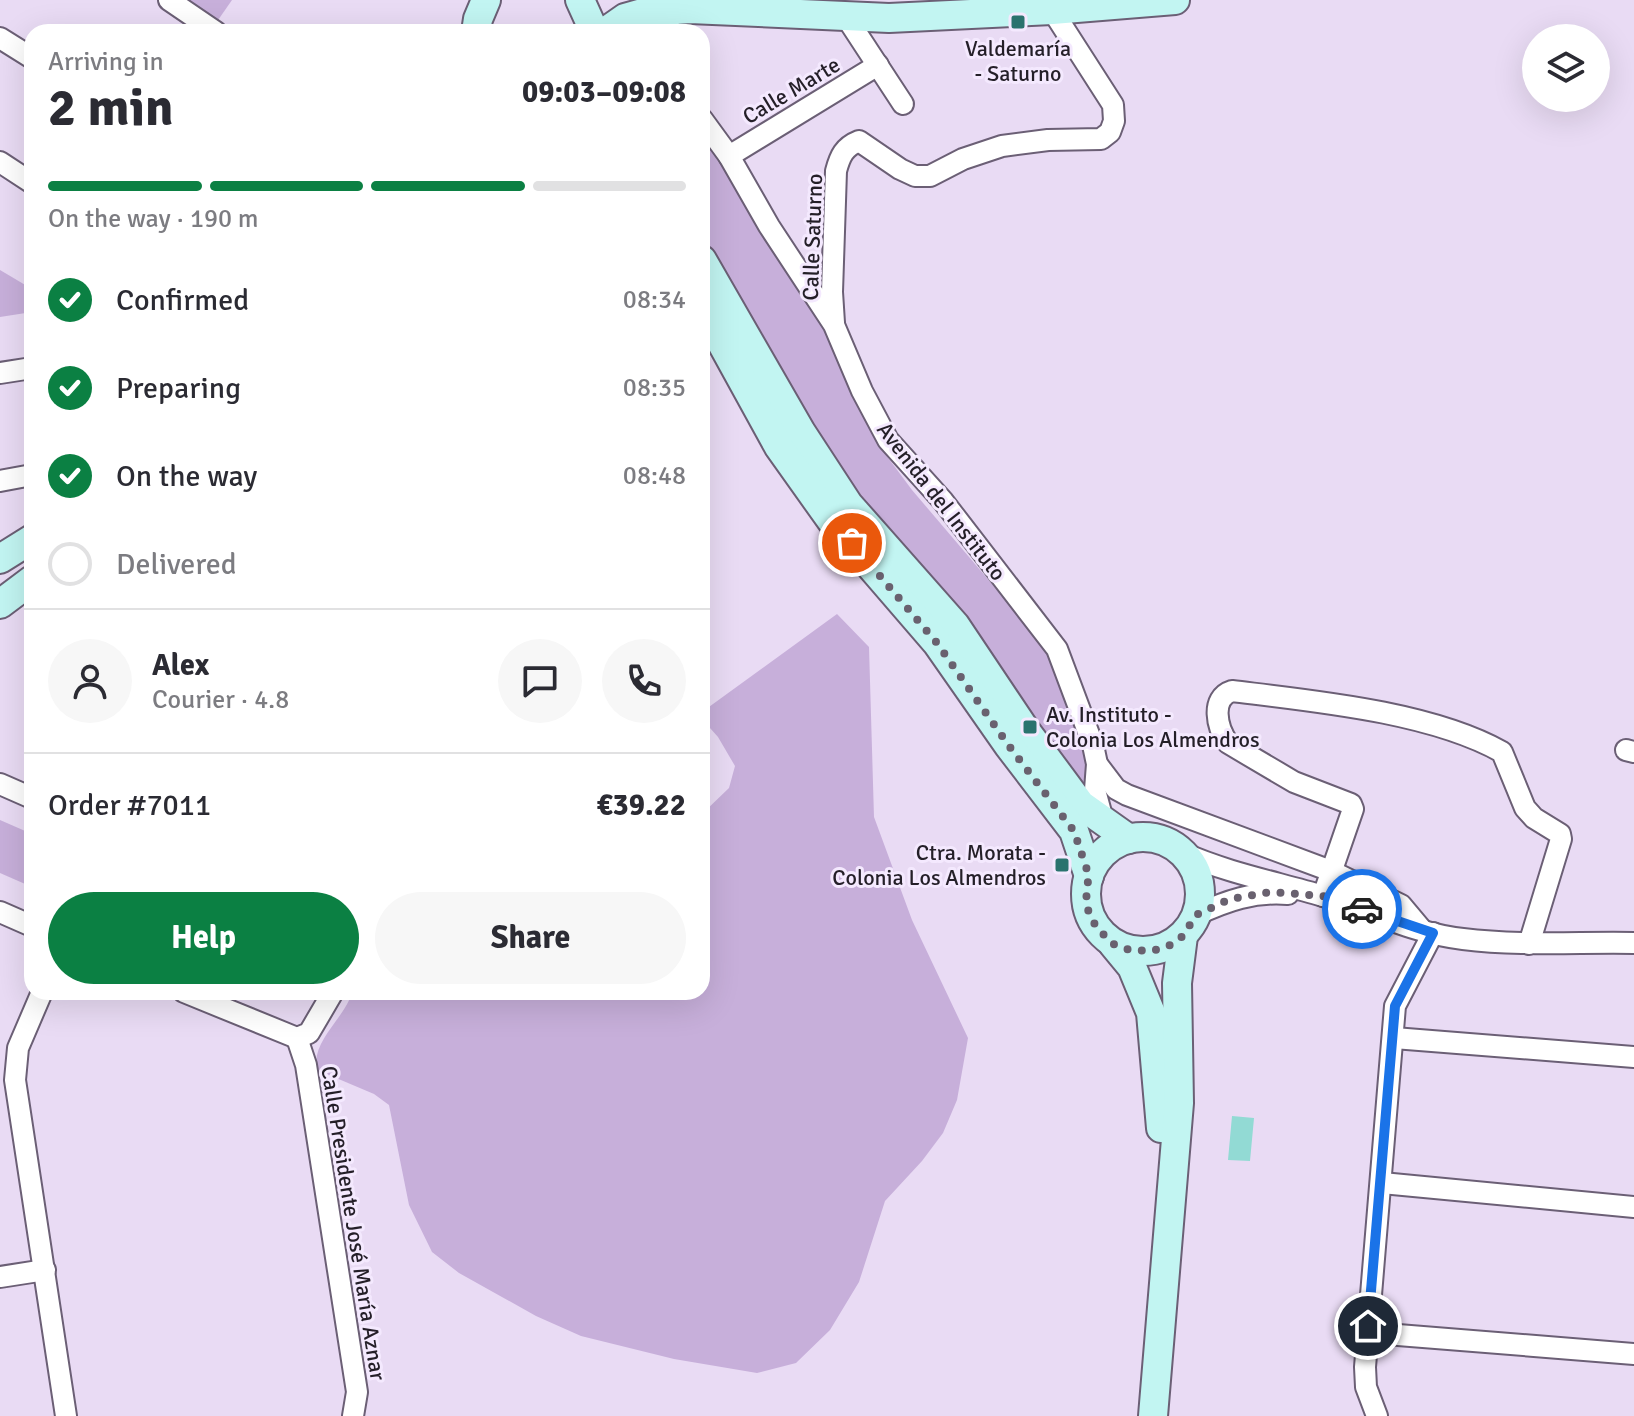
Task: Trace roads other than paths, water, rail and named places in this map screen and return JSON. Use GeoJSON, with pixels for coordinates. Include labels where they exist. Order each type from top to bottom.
{"type":"FeatureCollection","features":[{"type":"Feature","properties":{"kind":"main road"},"geometry":{"type":"LineString","coordinates":[[580,0],[590,24]]}},
{"type":"Feature","properties":{"kind":"main road"},"geometry":{"type":"LineString","coordinates":[[616,24],[625,18],[684,9],[889,18],[1175,0]]}},
{"type":"Feature","properties":{"kind":"main road"},"geometry":{"type":"LineString","coordinates":[[477,24],[485,1]]}},
{"type":"Feature","properties":{"kind":"main road"},"geometry":{"type":"LineString","coordinates":[[710,274],[801,432],[848,504],[955,625],[1026,731],[1081,805],[1129,839]]}},
{"type":"Feature","properties":{"kind":"main road"},"geometry":{"type":"LineString","coordinates":[[710,322],[779,447],[831,520],[937,643],[1009,746],[1074,831],[1089,876]]}},
{"type":"Feature","properties":{"kind":"main road"},"geometry":{"type":"LineString","coordinates":[[0,559],[24,544]]}},
{"type":"Feature","properties":{"kind":"main road"},"geometry":{"type":"LineString","coordinates":[[0,604],[24,586]]}},
{"type":"Feature","properties":{"kind":"main road"},"geometry":{"type":"LineString","coordinates":[[1153,1416],[1179,1103],[1177,983],[1200,894],[1196,872],[1183,853],[1148,837],[1129,839],[1103,853],[1089,876],[1086,892],[1088,910],[1096,927],[1132,967],[1151,1013],[1161,1105],[1165,1252]]}},
{"type":"Feature","properties":{"kind":"main road"},"geometry":{"type":"LineString","coordinates":[[1113,944],[1130,950],[1152,951],[1170,945],[1190,926]]}},
{"type":"Feature","properties":{"kind":"street"},"geometry":{"type":"LineString","coordinates":[[169,0],[204,24]]}},
{"type":"Feature","properties":{"kind":"street","name":"Calle Saturno"},"geometry":{"type":"LineString","coordinates":[[834,325],[832,292],[836,171],[840,156],[850,144],[859,141],[900,169],[915,176],[930,176],[963,159],[1002,146],[1048,140],[1101,139],[1110,132],[1114,121],[1113,105],[1052,10]]}},
{"type":"Feature","properties":{"kind":"street"},"geometry":{"type":"LineString","coordinates":[[846,17],[903,104]]}},
{"type":"Feature","properties":{"kind":"street"},"geometry":{"type":"LineString","coordinates":[[0,38],[24,53]]}},
{"type":"Feature","properties":{"kind":"street","name":"Calle Marte"},"geometry":{"type":"LineString","coordinates":[[729,156],[878,65]]}},
{"type":"Feature","properties":{"kind":"street","name":"Avenida del Instituto"},"geometry":{"type":"LineString","coordinates":[[710,130],[834,325],[857,380],[888,440],[943,501],[1057,649],[1093,745],[1097,764],[1095,790],[1103,820]]}},
{"type":"Feature","properties":{"kind":"street"},"geometry":{"type":"LineString","coordinates":[[0,162],[24,178]]}},
{"type":"Feature","properties":{"kind":"street"},"geometry":{"type":"LineString","coordinates":[[0,373],[24,369]]}},
{"type":"Feature","properties":{"kind":"street"},"geometry":{"type":"LineString","coordinates":[[0,481],[24,476]]}},
{"type":"Feature","properties":{"kind":"street"},"geometry":{"type":"LineString","coordinates":[[1323,896],[1353,809],[1351,804],[1294,782],[1228,743],[1223,737],[1217,715],[1219,701],[1225,693],[1232,691],[1284,697],[1407,717],[1502,752],[1525,808],[1534,818],[1560,834],[1561,839],[1529,944]]}},
{"type":"Feature","properties":{"kind":"street","name":"Avenida del Instituto"},"geometry":{"type":"LineString","coordinates":[[1097,764],[1116,789],[1127,795],[1331,871],[1401,905],[1427,931]]}},
{"type":"Feature","properties":{"kind":"street"},"geometry":{"type":"LineString","coordinates":[[0,784],[24,794]]}},
{"type":"Feature","properties":{"kind":"street"},"geometry":{"type":"LineString","coordinates":[[1183,853],[1230,871],[1460,939],[1529,944],[1634,943]]}},
{"type":"Feature","properties":{"kind":"street"},"geometry":{"type":"LineString","coordinates":[[1190,926],[1230,899],[1270,892],[1323,896]]}},
{"type":"Feature","properties":{"kind":"street"},"geometry":{"type":"LineString","coordinates":[[0,912],[24,922]]}},
{"type":"Feature","properties":{"kind":"street"},"geometry":{"type":"LineString","coordinates":[[1377,1416],[1366,1387],[1368,1326],[1395,1006],[1427,931]]}},
{"type":"Feature","properties":{"kind":"street"},"geometry":{"type":"LineString","coordinates":[[39,1000],[18,1048],[15,1080],[66,1416]]}},
{"type":"Feature","properties":{"kind":"street"},"geometry":{"type":"LineString","coordinates":[[204,1000],[297,1038],[309,1033],[329,1000]]}},
{"type":"Feature","properties":{"kind":"street","name":"Calle Presidente José María Aznar"},"geometry":{"type":"LineString","coordinates":[[297,1038],[306,1065],[357,1392],[353,1416]]}},
{"type":"Feature","properties":{"kind":"street"},"geometry":{"type":"LineString","coordinates":[[1394,1038],[1634,1057]]}},
{"type":"Feature","properties":{"kind":"street"},"geometry":{"type":"LineString","coordinates":[[1382,1183],[1634,1207]]}},
{"type":"Feature","properties":{"kind":"street"},"geometry":{"type":"LineString","coordinates":[[0,1277],[45,1270]]}},
{"type":"Feature","properties":{"kind":"street"},"geometry":{"type":"LineString","coordinates":[[1368,1326],[1398,1335],[1634,1354]]}},
{"type":"Feature","properties":{"kind":"street"},"geometry":{"type":"LineString","coordinates":[[357,1392],[361,1416]]}},
{"type":"Feature","properties":{"kind":"place","name":"Valdemaría - Saturno"},"geometry":{"type":"Point","coordinates":[1018,22]}},
{"type":"Feature","properties":{"kind":"place","name":"Av. Instituto - Colonia Los Almendros"},"geometry":{"type":"Point","coordinates":[1030,727]}},
{"type":"Feature","properties":{"kind":"place","name":"Ctra. Morata - Colonia Los Almendros"},"geometry":{"type":"Point","coordinates":[1062,865]}}]}
